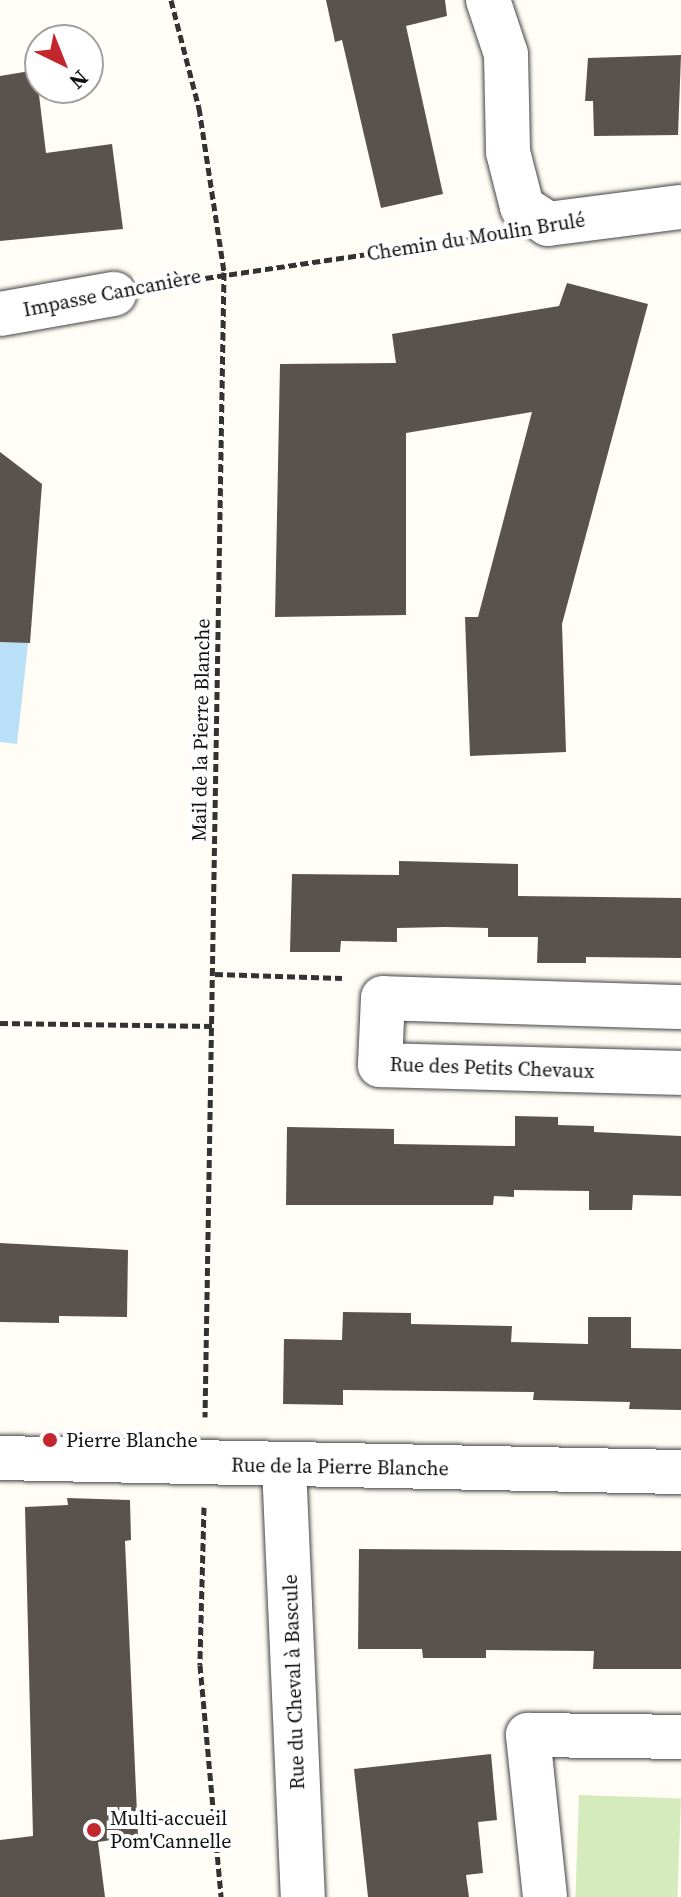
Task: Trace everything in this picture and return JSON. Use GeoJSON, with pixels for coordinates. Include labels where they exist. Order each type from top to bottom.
{"type":"FeatureCollection","features":[{"type":"Feature","properties":{"kind":"street"},"geometry":{"type":"LineString","coordinates":[[488,0],[506,54],[508,152],[522,207],[548,224]]}},
{"type":"Feature","properties":{"kind":"street","name":"Chemin du Moulin Brulé"},"geometry":{"type":"LineString","coordinates":[[548,224],[681,207]]}},
{"type":"Feature","properties":{"kind":"street","name":"Impasse Cancanière"},"geometry":{"type":"LineString","coordinates":[[0,314],[114,294]]}},
{"type":"Feature","properties":{"kind":"street"},"geometry":{"type":"LineString","coordinates":[[383,998],[681,1007]]}},
{"type":"Feature","properties":{"kind":"street","name":"Rue des Petits Chevaux"},"geometry":{"type":"LineString","coordinates":[[383,998],[380,1065],[681,1073]]}},
{"type":"Feature","properties":{"kind":"street","name":"Rue de la Pierre Blanche"},"geometry":{"type":"LineString","coordinates":[[0,1458],[205,1465],[681,1472]]}},
{"type":"Feature","properties":{"kind":"street","name":"Rue du Cheval à Bascule"},"geometry":{"type":"LineString","coordinates":[[284,1466],[303,1897]]}},
{"type":"Feature","properties":{"kind":"street"},"geometry":{"type":"LineString","coordinates":[[545,1897],[528,1735],[681,1737]]}},
{"type":"Feature","properties":{"kind":"path","name":"Mail de la Pierre Blanche"},"geometry":{"type":"LineString","coordinates":[[171,0],[199,108],[224,272],[215,974],[200,1665],[221,1897]]}},
{"type":"Feature","properties":{"kind":"path","name":"Chemin du Moulin Brulé"},"geometry":{"type":"LineString","coordinates":[[224,272],[434,248],[548,224]]}},
{"type":"Feature","properties":{"kind":"path","name":"Impasse Cancanière"},"geometry":{"type":"LineString","coordinates":[[114,294],[224,272]]}},
{"type":"Feature","properties":{"kind":"path"},"geometry":{"type":"LineString","coordinates":[[215,974],[350,978],[383,998]]}},
{"type":"Feature","properties":{"kind":"path"},"geometry":{"type":"LineString","coordinates":[[0,1023],[213,1026]]}},
{"type":"Feature","properties":{"kind":"green space"},"geometry":{"type":"Polygon","coordinates":[[[579,1795],[681,1799],[678,1897],[575,1897],[579,1795]]]}},
{"type":"Feature","properties":{"kind":"water"},"geometry":{"type":"Polygon","coordinates":[[[0,613],[31,616],[17,744],[0,742],[0,613]]]}},
{"type":"Feature","properties":{"kind":"building"},"geometry":{"type":"Polygon","coordinates":[[[326,0],[445,0],[447,16],[406,26],[443,194],[381,208],[342,40],[335,42],[326,0]]]}},
{"type":"Feature","properties":{"kind":"building"},"geometry":{"type":"Polygon","coordinates":[[[681,55],[678,135],[594,136],[593,101],[585,101],[588,58],[681,55]]]}},
{"type":"Feature","properties":{"kind":"building"},"geometry":{"type":"Polygon","coordinates":[[[24,72],[24,104],[40,104],[46,153],[112,144],[123,229],[0,241],[0,76],[24,72]]]}},
{"type":"Feature","properties":{"kind":"building"},"geometry":{"type":"Polygon","coordinates":[[[567,283],[648,304],[562,624],[566,752],[470,756],[465,617],[478,617],[532,412],[406,433],[406,615],[275,617],[280,364],[396,363],[392,334],[559,306],[567,283]]]}},
{"type":"Feature","properties":{"kind":"building"},"geometry":{"type":"Polygon","coordinates":[[[0,452],[42,484],[30,643],[0,642],[0,452]]]}},
{"type":"Feature","properties":{"kind":"building"},"geometry":{"type":"Polygon","coordinates":[[[399,861],[518,864],[518,896],[681,898],[681,958],[586,957],[586,963],[537,963],[538,937],[488,937],[488,928],[445,927],[397,928],[397,942],[341,941],[340,952],[290,952],[292,874],[399,875],[399,861]]]}},
{"type":"Feature","properties":{"kind":"building"},"geometry":{"type":"Polygon","coordinates":[[[515,1116],[558,1117],[558,1125],[594,1126],[594,1132],[681,1136],[681,1196],[633,1195],[632,1210],[589,1210],[589,1191],[514,1190],[514,1197],[494,1196],[493,1205],[286,1205],[287,1127],[394,1129],[394,1144],[515,1146],[515,1116]]]}},
{"type":"Feature","properties":{"kind":"building"},"geometry":{"type":"Polygon","coordinates":[[[0,1243],[128,1250],[127,1317],[59,1316],[59,1323],[0,1322],[0,1243]]]}},
{"type":"Feature","properties":{"kind":"building"},"geometry":{"type":"Polygon","coordinates":[[[343,1312],[411,1313],[411,1324],[512,1326],[511,1342],[588,1344],[588,1317],[631,1317],[631,1348],[681,1349],[681,1410],[629,1409],[630,1402],[533,1400],[534,1392],[343,1390],[343,1405],[283,1404],[284,1339],[342,1340],[343,1312]]]}},
{"type":"Feature","properties":{"kind":"building"},"geometry":{"type":"Polygon","coordinates":[[[67,1498],[130,1500],[131,1540],[125,1541],[138,1836],[98,1842],[105,1897],[0,1897],[0,1840],[33,1836],[25,1507],[68,1505],[67,1498]]]}},
{"type":"Feature","properties":{"kind":"building"},"geometry":{"type":"Polygon","coordinates":[[[359,1549],[681,1551],[681,1669],[593,1669],[594,1651],[486,1650],[486,1658],[423,1658],[422,1649],[358,1649],[359,1549]]]}},
{"type":"Feature","properties":{"kind":"building"},"geometry":{"type":"Polygon","coordinates":[[[491,1754],[497,1820],[478,1822],[483,1873],[466,1875],[469,1897],[368,1897],[354,1769],[491,1754]]]}},
{"type":"Feature","properties":{"kind":"place","name":"Pierre Blanche"},"geometry":{"type":"Point","coordinates":[50,1440]}},
{"type":"Feature","properties":{"kind":"place","name":"Multi-accueil Pom'Cannelle"},"geometry":{"type":"Point","coordinates":[94,1830]}}]}
